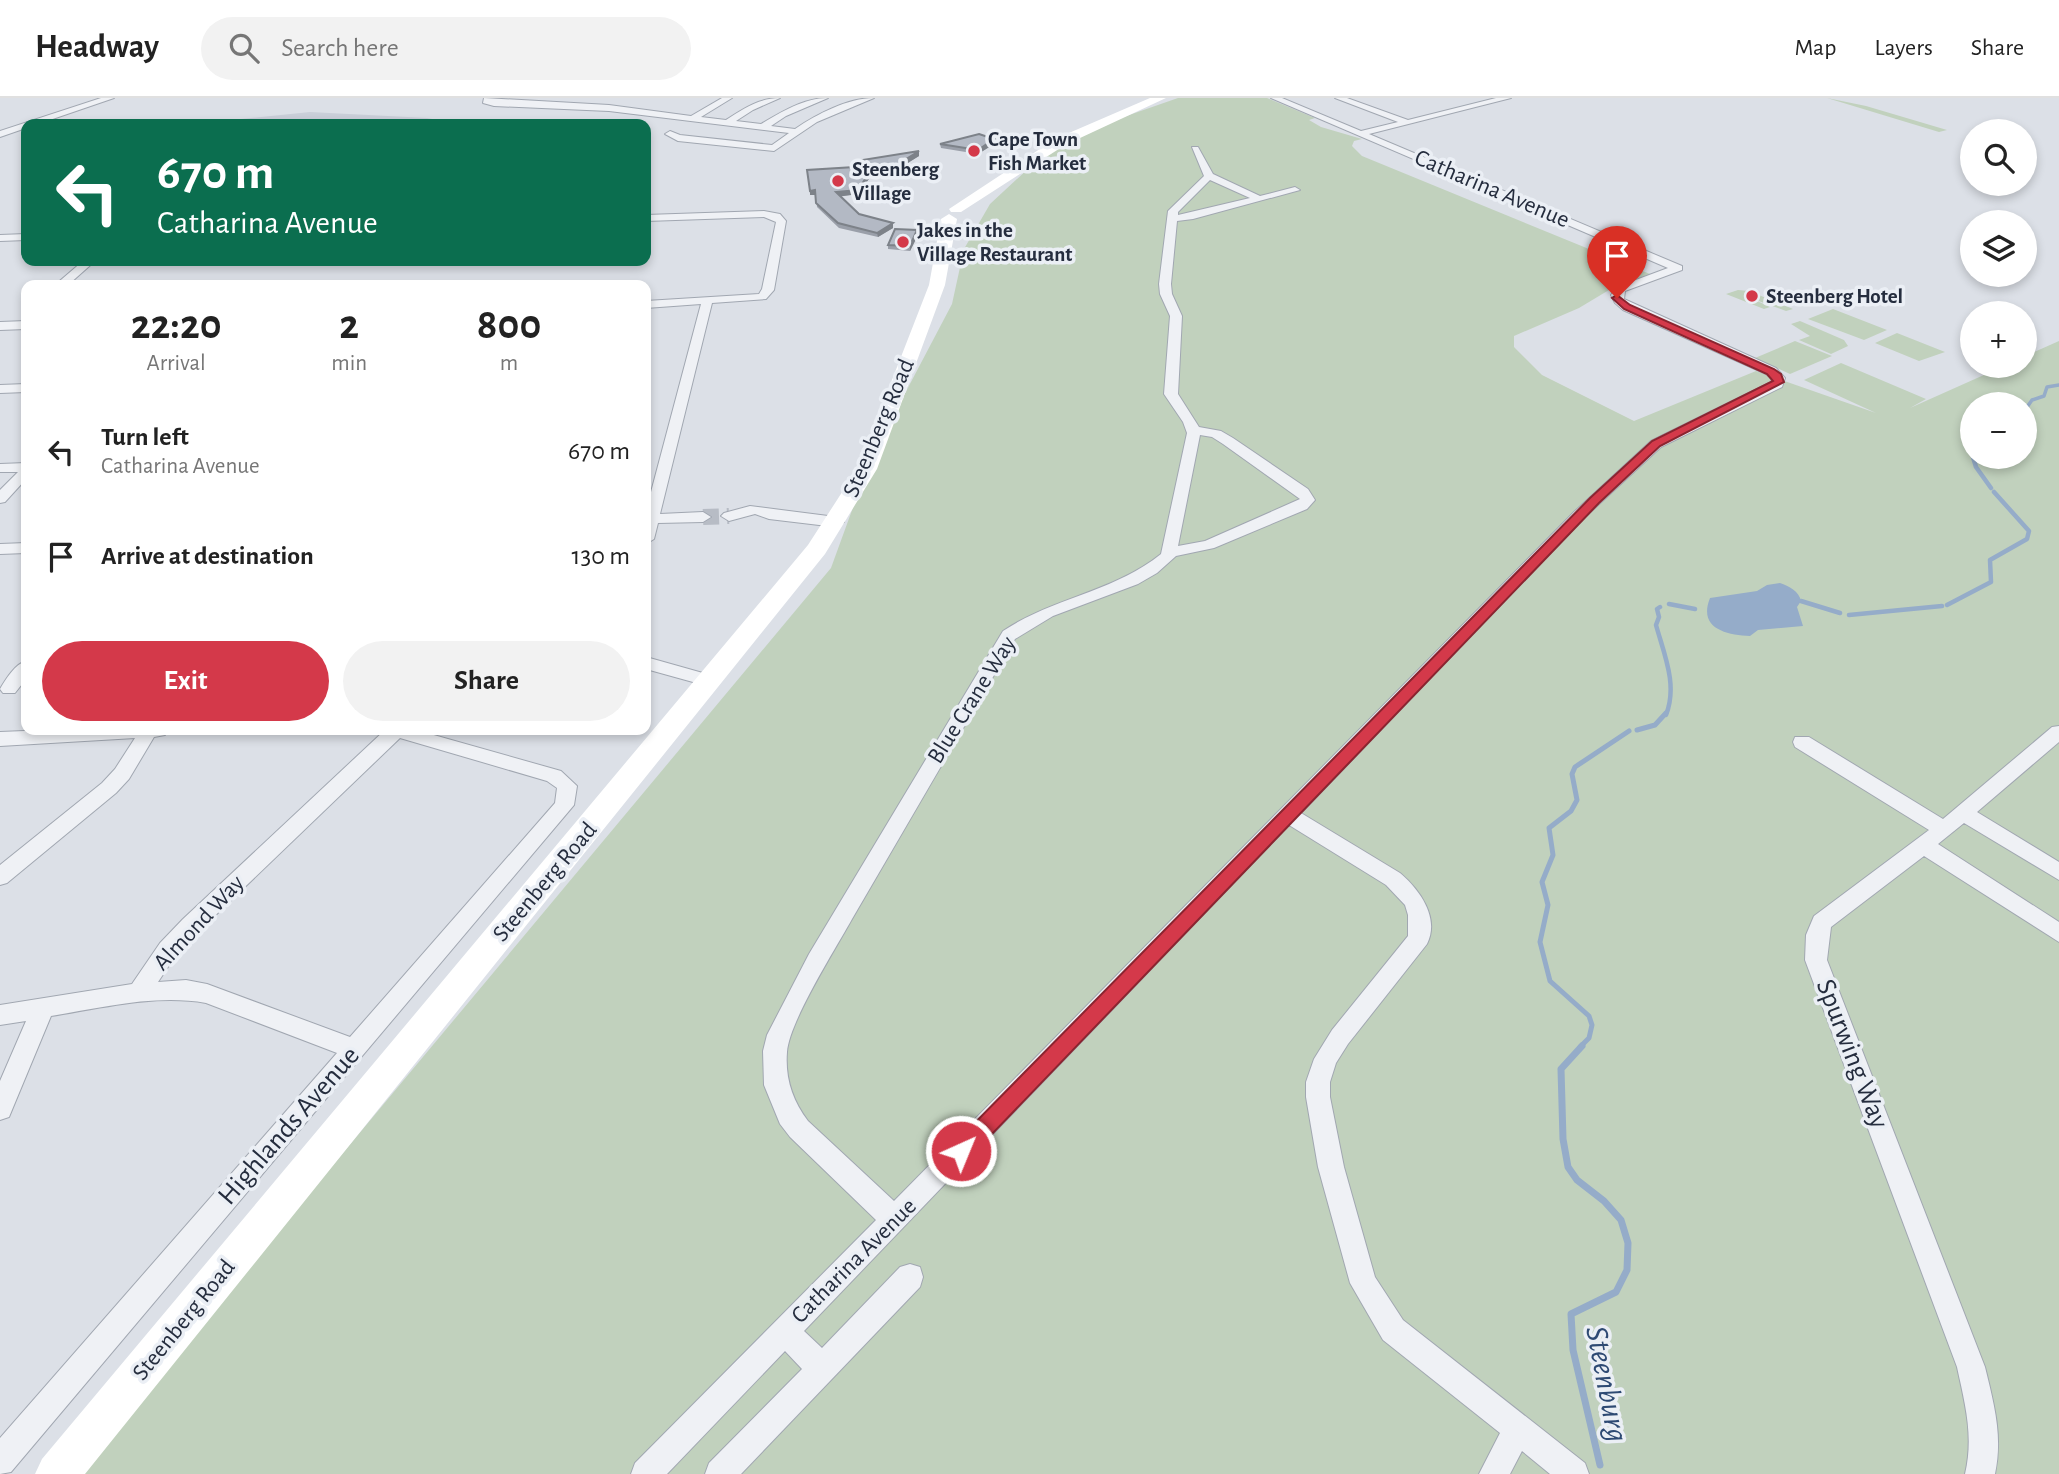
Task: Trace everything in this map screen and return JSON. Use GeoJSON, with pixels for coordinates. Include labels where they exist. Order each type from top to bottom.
{"type":"FeatureCollection","features":[{"type":"Feature","properties":{"kind":"main road"},"geometry":{"type":"LineString","coordinates":[[950,223],[973,215],[980,198],[1010,173],[1075,134],[1160,98]]}},
{"type":"Feature","properties":{"kind":"main road"},"geometry":{"type":"LineString","coordinates":[[950,223],[1010,173]]}},
{"type":"Feature","properties":{"kind":"main road"},"geometry":{"type":"LineString","coordinates":[[950,223],[973,215]]}},
{"type":"Feature","properties":{"kind":"main road","name":"Steenberg Road"},"geometry":{"type":"LineString","coordinates":[[57,1474],[790,585],[836,522],[867,469],[879,439],[937,285],[950,223]]}},
{"type":"Feature","properties":{"kind":"street"},"geometry":{"type":"LineString","coordinates":[[46,119],[110,98]]}},
{"type":"Feature","properties":{"kind":"street"},"geometry":{"type":"LineString","coordinates":[[488,98],[486,101],[494,103],[623,110],[799,132]]}},
{"type":"Feature","properties":{"kind":"street"},"geometry":{"type":"LineString","coordinates":[[729,98],[692,118],[670,135],[774,148],[814,120],[870,98]]}},
{"type":"Feature","properties":{"kind":"street"},"geometry":{"type":"LineString","coordinates":[[728,123],[750,108],[776,98]]}},
{"type":"Feature","properties":{"kind":"street"},"geometry":{"type":"LineString","coordinates":[[801,98],[841,109]]}},
{"type":"Feature","properties":{"kind":"street"},"geometry":{"type":"LineString","coordinates":[[763,127],[783,114],[824,98]]}},
{"type":"Feature","properties":{"kind":"street","name":"Catharina Avenue"},"geometry":{"type":"LineString","coordinates":[[646,1474],[1579,515],[1656,444],[1773,386],[1779,380],[1771,372],[1619,301],[1617,295],[1621,289],[1678,268],[1275,98]]}},
{"type":"Feature","properties":{"kind":"street"},"geometry":{"type":"LineString","coordinates":[[1339,98],[1406,122]]}},
{"type":"Feature","properties":{"kind":"street"},"geometry":{"type":"LineString","coordinates":[[1360,134],[1507,98]]}},
{"type":"Feature","properties":{"kind":"street"},"geometry":{"type":"LineString","coordinates":[[1290,104],[1310,100]]}},
{"type":"Feature","properties":{"kind":"street"},"geometry":{"type":"LineString","coordinates":[[623,110],[633,104]]}},
{"type":"Feature","properties":{"kind":"street"},"geometry":{"type":"LineString","coordinates":[[658,114],[671,105]]}},
{"type":"Feature","properties":{"kind":"street"},"geometry":{"type":"LineString","coordinates":[[0,134],[21,127]]}},
{"type":"Feature","properties":{"kind":"street"},"geometry":{"type":"LineString","coordinates":[[1195,149],[1209,176],[1259,199]]}},
{"type":"Feature","properties":{"kind":"street"},"geometry":{"type":"LineString","coordinates":[[1194,430],[1209,432],[1228,441],[1303,492],[1308,500],[1302,506],[1209,545],[1170,551],[1194,430],[1190,418],[1174,403],[1171,394],[1176,316],[1166,294],[1165,284],[1172,218],[1178,205],[1209,176]]}},
{"type":"Feature","properties":{"kind":"street"},"geometry":{"type":"LineString","coordinates":[[1172,218],[1189,217],[1295,190]]}},
{"type":"Feature","properties":{"kind":"street"},"geometry":{"type":"LineString","coordinates":[[651,218],[764,214],[780,219],[766,294],[752,300],[651,304]]}},
{"type":"Feature","properties":{"kind":"street"},"geometry":{"type":"LineString","coordinates":[[0,238],[21,237]]}},
{"type":"Feature","properties":{"kind":"street"},"geometry":{"type":"LineString","coordinates":[[67,280],[83,266]]}},
{"type":"Feature","properties":{"kind":"street"},"geometry":{"type":"LineString","coordinates":[[651,508],[707,302]]}},
{"type":"Feature","properties":{"kind":"street"},"geometry":{"type":"LineString","coordinates":[[0,326],[21,325]]}},
{"type":"Feature","properties":{"kind":"street"},"geometry":{"type":"LineString","coordinates":[[0,389],[21,388]]}},
{"type":"Feature","properties":{"kind":"street"},"geometry":{"type":"LineString","coordinates":[[0,468],[21,469]]}},
{"type":"Feature","properties":{"kind":"street"},"geometry":{"type":"LineString","coordinates":[[0,499],[21,475]]}},
{"type":"Feature","properties":{"kind":"street"},"geometry":{"type":"LineString","coordinates":[[732,515],[741,519],[762,518],[766,512],[836,522]]}},
{"type":"Feature","properties":{"kind":"street"},"geometry":{"type":"LineString","coordinates":[[651,519],[703,517]]}},
{"type":"Feature","properties":{"kind":"street"},"geometry":{"type":"LineString","coordinates":[[0,549],[21,548]]}},
{"type":"Feature","properties":{"kind":"street","name":"Blue Crane Way"},"geometry":{"type":"LineString","coordinates":[[895,1220],[799,1129],[789,1116],[776,1085],[775,1051],[779,1035],[817,960],[1009,635],[1049,612],[1153,568],[1170,551]]}},
{"type":"Feature","properties":{"kind":"street"},"geometry":{"type":"LineString","coordinates":[[651,664],[711,681]]}},
{"type":"Feature","properties":{"kind":"street","name":"Spurwing Way"},"geometry":{"type":"LineString","coordinates":[[1980,1474],[1985,1451],[1985,1431],[1970,1367],[1816,960],[1817,934],[1822,922],[1944,829],[2059,732]]}},
{"type":"Feature","properties":{"kind":"street"},"geometry":{"type":"LineString","coordinates":[[0,739],[66,735]]}},
{"type":"Feature","properties":{"kind":"street"},"geometry":{"type":"LineString","coordinates":[[0,877],[109,788],[122,774],[146,735]]}},
{"type":"Feature","properties":{"kind":"street","name":"Almond Way"},"geometry":{"type":"LineString","coordinates":[[139,992],[168,949],[191,925],[390,735]]}},
{"type":"Feature","properties":{"kind":"street","name":"Highlands Avenue"},"geometry":{"type":"LineString","coordinates":[[0,1461],[564,805],[567,786],[554,776],[412,735]]}},
{"type":"Feature","properties":{"kind":"street"},"geometry":{"type":"LineString","coordinates":[[1802,742],[1944,829]]}},
{"type":"Feature","properties":{"kind":"street"},"geometry":{"type":"LineString","coordinates":[[1963,813],[2059,872]]}},
{"type":"Feature","properties":{"kind":"street"},"geometry":{"type":"LineString","coordinates":[[1288,815],[1393,879],[1407,891],[1419,915],[1419,938],[1340,1037],[1326,1059],[1318,1082],[1318,1097],[1331,1167],[1363,1283],[1393,1330],[1574,1474]]}},
{"type":"Feature","properties":{"kind":"street"},"geometry":{"type":"LineString","coordinates":[[1923,845],[2059,933]]}},
{"type":"Feature","properties":{"kind":"street","name":"Almond Way"},"geometry":{"type":"LineString","coordinates":[[139,992],[187,990],[207,994],[355,1049]]}},
{"type":"Feature","properties":{"kind":"street"},"geometry":{"type":"LineString","coordinates":[[0,1015],[139,992]]}},
{"type":"Feature","properties":{"kind":"street"},"geometry":{"type":"LineString","coordinates":[[0,1109],[42,1010]]}},
{"type":"Feature","properties":{"kind":"street"},"geometry":{"type":"LineString","coordinates":[[720,1474],[910,1277]]}},
{"type":"Feature","properties":{"kind":"street"},"geometry":{"type":"LineString","coordinates":[[785,1331],[822,1369]]}},
{"type":"Feature","properties":{"kind":"street"},"geometry":{"type":"LineString","coordinates":[[1494,1474],[1518,1429]]}},
{"type":"Feature","properties":{"kind":"shaded area"},"geometry":{"type":"Polygon","coordinates":[[[310,112],[432,119],[241,119],[310,112]]]}},
{"type":"Feature","properties":{"kind":"green space"},"geometry":{"type":"Polygon","coordinates":[[[1178,98],[1267,98],[1315,118],[1309,120],[1321,127],[1362,139],[1354,141],[1352,146],[1362,156],[1650,274],[1614,287],[1579,308],[1514,336],[1514,347],[1542,375],[1634,421],[1756,371],[1876,413],[1804,380],[1841,363],[1926,399],[1910,408],[1977,378],[2037,378],[2037,351],[2059,341],[2059,1474],[75,1474],[831,568],[871,458],[952,304],[964,249],[990,204],[1044,154],[1112,121],[1178,98]]]}},
{"type":"Feature","properties":{"kind":"green space"},"geometry":{"type":"Polygon","coordinates":[[[1827,98],[1866,106],[1947,130],[1939,132],[1827,98]]]}},
{"type":"Feature","properties":{"kind":"green space"},"geometry":{"type":"Polygon","coordinates":[[[1738,290],[1749,291],[1793,309],[1786,311],[1753,299],[1770,307],[1764,309],[1726,294],[1738,290]]]}},
{"type":"Feature","properties":{"kind":"green space"},"geometry":{"type":"Polygon","coordinates":[[[1833,309],[1887,330],[1864,340],[1808,319],[1833,309]]]}},
{"type":"Feature","properties":{"kind":"green space"},"geometry":{"type":"Polygon","coordinates":[[[1800,321],[1844,340],[1848,346],[1831,354],[1799,340],[1810,336],[1791,324],[1800,321]]]}},
{"type":"Feature","properties":{"kind":"green space"},"geometry":{"type":"Polygon","coordinates":[[[1897,333],[1945,352],[1919,361],[1875,343],[1897,333]]]}},
{"type":"Feature","properties":{"kind":"green space"},"geometry":{"type":"Polygon","coordinates":[[[1795,341],[1832,356],[1790,374],[1755,358],[1795,341]]]}},
{"type":"Feature","properties":{"kind":"water"},"geometry":{"type":"Polygon","coordinates":[[[1780,583],[1793,589],[1800,597],[1801,601],[1797,607],[1803,626],[1758,630],[1750,636],[1723,631],[1711,623],[1707,608],[1710,598],[1757,591],[1767,585],[1780,583]]]}},
{"type":"Feature","properties":{"kind":"building"},"geometry":{"type":"Polygon","coordinates":[[[979,134],[994,139],[978,150],[940,144],[979,134]]]}},
{"type":"Feature","properties":{"kind":"building"},"geometry":{"type":"Polygon","coordinates":[[[919,151],[890,169],[873,167],[858,190],[836,192],[859,214],[893,223],[877,233],[838,223],[816,203],[815,190],[810,191],[807,170],[871,166],[856,161],[919,151]]]}},
{"type":"Feature","properties":{"kind":"building","name":"Jakes in the Village Restaurant"},"geometry":{"type":"Polygon","coordinates":[[[895,229],[917,230],[910,246],[888,245],[895,229]]]}},
{"type":"Feature","properties":{"kind":"waterway","name":"Steenburg"},"geometry":{"type":"LineString","coordinates":[[2037,398],[2044,396],[2047,387],[2059,385]]}},
{"type":"Feature","properties":{"kind":"waterway","name":"Steenburg"},"geometry":{"type":"LineString","coordinates":[[1977,469],[1991,488]]}},
{"type":"Feature","properties":{"kind":"waterway","name":"Steenburg"},"geometry":{"type":"LineString","coordinates":[[1947,605],[1991,582],[1990,560],[2027,539],[2029,531],[1994,492]]}},
{"type":"Feature","properties":{"kind":"waterway","name":"Steenburg"},"geometry":{"type":"LineString","coordinates":[[1801,601],[1840,613]]}},
{"type":"Feature","properties":{"kind":"waterway","name":"Steenburg"},"geometry":{"type":"LineString","coordinates":[[1669,604],[1695,609]]}},
{"type":"Feature","properties":{"kind":"waterway","name":"Steenburg"},"geometry":{"type":"LineString","coordinates":[[1849,615],[1942,606]]}},
{"type":"Feature","properties":{"kind":"waterway","name":"Steenburg"},"geometry":{"type":"LineString","coordinates":[[1660,607],[1657,609],[1659,617],[1656,625],[1666,658],[1671,692],[1666,715]]}},
{"type":"Feature","properties":{"kind":"waterway","name":"Steenburg"},"geometry":{"type":"LineString","coordinates":[[1637,730],[1655,725],[1666,713]]}},
{"type":"Feature","properties":{"kind":"waterway","name":"Steenburg"},"geometry":{"type":"LineString","coordinates":[[1580,1047],[1589,1038],[1592,1025],[1589,1016],[1550,981],[1540,942],[1548,905],[1542,882],[1553,855],[1549,828],[1571,811],[1577,800],[1572,774],[1575,767],[1629,731]]}},
{"type":"Feature","properties":{"kind":"waterway","name":"Steenburg"},"geometry":{"type":"LineString","coordinates":[[1582,1046],[1561,1069],[1563,1139],[1568,1167],[1577,1180],[1604,1201],[1621,1220],[1628,1243],[1627,1270],[1616,1292],[1571,1314],[1573,1350],[1600,1465]]}},
{"type":"Feature","properties":{"kind":"tunnel"},"geometry":{"type":"LineString","coordinates":[[703,517],[729,516]]}},
{"type":"Feature","properties":{"kind":"place","name":"Cape Town Fish Market"},"geometry":{"type":"Point","coordinates":[974,151]}},
{"type":"Feature","properties":{"kind":"place","name":"Steenberg Village"},"geometry":{"type":"Point","coordinates":[838,181]}},
{"type":"Feature","properties":{"kind":"place","name":"Jakes in the Village Restaurant"},"geometry":{"type":"Point","coordinates":[903,242]}},
{"type":"Feature","properties":{"kind":"place","name":"Steenberg Hotel"},"geometry":{"type":"Point","coordinates":[1752,296]}},
{"type":"Feature","properties":{"kind":"route"},"geometry":{"type":"LineString","coordinates":[[961,1151],[1579,515],[1656,444],[1779,382],[1777,376],[1771,372],[1627,307],[1617,298]]}}]}
